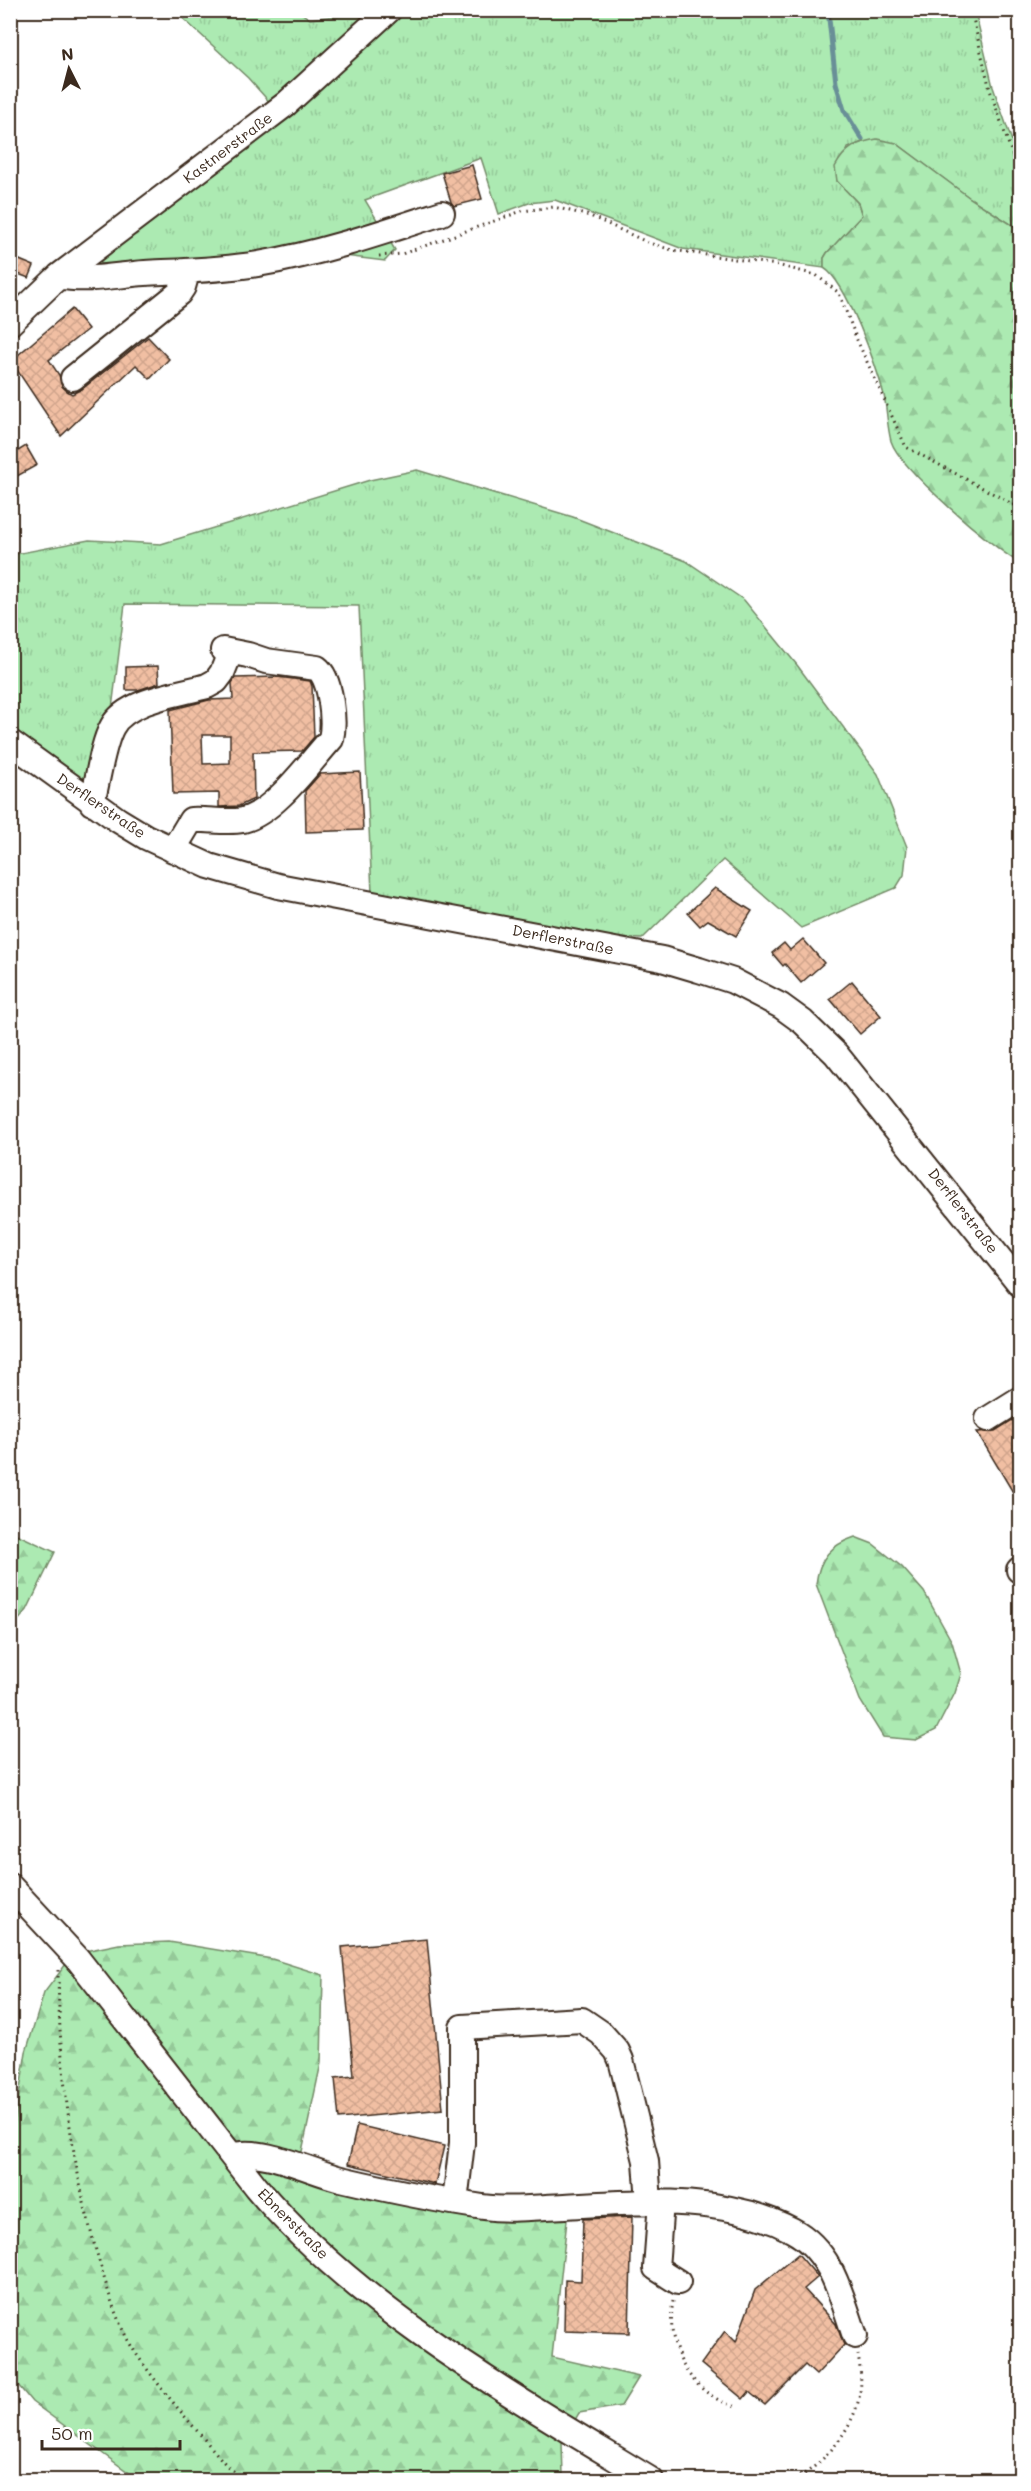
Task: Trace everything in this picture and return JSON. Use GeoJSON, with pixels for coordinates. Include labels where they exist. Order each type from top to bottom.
{"type":"FeatureCollection","features":[{"type":"Feature","properties":{"kind":"street","name":"Kastnerstraße"},"geometry":{"type":"LineString","coordinates":[[10,323],[59,276],[286,104],[389,10]]}},
{"type":"Feature","properties":{"kind":"street"},"geometry":{"type":"LineString","coordinates":[[59,276],[87,279],[145,273],[187,273],[273,261],[442,213]]}},
{"type":"Feature","properties":{"kind":"street"},"geometry":{"type":"LineString","coordinates":[[73,378],[178,293],[183,287],[187,273]]}},
{"type":"Feature","properties":{"kind":"street"},"geometry":{"type":"LineString","coordinates":[[92,803],[111,729],[120,716],[141,703],[207,686],[216,681],[227,652],[266,661],[317,668],[321,671],[327,686],[332,716],[330,739],[288,790],[257,814],[238,820],[191,820],[173,850]]}},
{"type":"Feature","properties":{"kind":"street","name":"Derflerstraße"},"geometry":{"type":"LineString","coordinates":[[10,742],[92,803],[146,837],[209,866],[278,886],[662,959],[733,981],[757,993],[781,1006],[803,1022],[836,1054],[1020,1284]]}},
{"type":"Feature","properties":{"kind":"street"},"geometry":{"type":"LineString","coordinates":[[988,1419],[1020,1400]]}},
{"type":"Feature","properties":{"kind":"street","name":"Ebnerstraße"},"geometry":{"type":"LineString","coordinates":[[10,1886],[77,1958],[232,2156],[272,2206],[289,2223],[355,2282],[401,2319],[525,2403],[651,2481]]}},
{"type":"Feature","properties":{"kind":"street"},"geometry":{"type":"LineString","coordinates":[[455,2202],[462,2143],[462,2027],[582,2020],[601,2033],[617,2051],[621,2060],[655,2202],[656,2268],[678,2282]]}},
{"type":"Feature","properties":{"kind":"street"},"geometry":{"type":"LineString","coordinates":[[232,2156],[257,2154],[342,2179],[455,2202],[499,2208],[655,2202],[698,2204],[741,2212],[783,2226],[815,2246],[828,2265],[855,2336]]}},
{"type":"Feature","properties":{"kind":"path"},"geometry":{"type":"LineString","coordinates":[[971,10],[990,90],[1020,177]]}},
{"type":"Feature","properties":{"kind":"path"},"geometry":{"type":"LineString","coordinates":[[370,256],[402,254],[522,211],[554,207],[591,216],[649,243],[672,250],[777,265],[816,275],[839,293],[857,340],[906,447],[1020,508]]}},
{"type":"Feature","properties":{"kind":"path"},"geometry":{"type":"LineString","coordinates":[[58,1968],[59,2012],[70,2139],[109,2297],[135,2351],[227,2466],[244,2481]]}},
{"type":"Feature","properties":{"kind":"path"},"geometry":{"type":"LineString","coordinates":[[678,2282],[671,2309],[672,2335],[678,2356],[685,2370],[702,2390],[712,2398],[736,2407]]}},
{"type":"Feature","properties":{"kind":"path"},"geometry":{"type":"LineString","coordinates":[[794,2481],[805,2474],[831,2449],[853,2417],[861,2383],[855,2336]]}},
{"type":"Feature","properties":{"kind":"green space"},"geometry":{"type":"Polygon","coordinates":[[[175,11],[298,11],[310,19],[378,11],[273,106],[248,78],[175,11]]]}},
{"type":"Feature","properties":{"kind":"green space"},"geometry":{"type":"Polygon","coordinates":[[[398,11],[975,11],[993,87],[1020,164],[1020,230],[970,198],[896,143],[862,142],[848,148],[837,181],[858,203],[862,216],[827,253],[824,258],[824,268],[683,249],[555,200],[529,203],[499,214],[481,158],[365,200],[395,250],[385,261],[320,253],[65,280],[398,11]]]}},
{"type":"Feature","properties":{"kind":"green space"},"geometry":{"type":"Polygon","coordinates":[[[877,139],[896,143],[970,198],[1020,230],[1020,563],[990,542],[949,507],[898,454],[891,441],[884,395],[868,347],[842,290],[833,276],[824,268],[824,258],[827,253],[862,215],[858,203],[837,181],[835,167],[852,147],[877,139]]]}},
{"type":"Feature","properties":{"kind":"green space"},"geometry":{"type":"Polygon","coordinates":[[[417,470],[573,517],[686,561],[744,600],[797,665],[878,774],[907,847],[904,875],[896,888],[801,928],[723,860],[642,939],[595,937],[372,893],[359,606],[125,604],[101,797],[11,730],[10,555],[89,540],[161,544],[370,480],[417,470]]]}},
{"type":"Feature","properties":{"kind":"green space"},"geometry":{"type":"Polygon","coordinates":[[[10,1531],[55,1552],[27,1610],[11,1629],[10,1531]]]}},
{"type":"Feature","properties":{"kind":"green space"},"geometry":{"type":"Polygon","coordinates":[[[855,1537],[873,1544],[902,1567],[924,1592],[952,1642],[961,1674],[955,1693],[936,1730],[916,1740],[883,1737],[860,1700],[816,1584],[823,1560],[839,1544],[855,1537]]]}},
{"type":"Feature","properties":{"kind":"green space"},"geometry":{"type":"Polygon","coordinates":[[[169,1942],[272,1959],[323,1975],[321,2063],[298,2170],[568,2211],[552,2357],[639,2377],[621,2406],[579,2413],[562,2443],[563,2476],[567,2480],[139,2480],[32,2402],[13,2379],[10,2368],[11,2146],[26,2052],[44,1993],[69,1960],[85,1951],[119,1944],[169,1942]]]}},
{"type":"Feature","properties":{"kind":"building"},"geometry":{"type":"Polygon","coordinates":[[[472,165],[482,199],[454,206],[442,173],[472,165]]]}},
{"type":"Feature","properties":{"kind":"building"},"geometry":{"type":"Polygon","coordinates":[[[10,256],[34,266],[29,278],[10,271],[10,256]]]}},
{"type":"Feature","properties":{"kind":"building"},"geometry":{"type":"Polygon","coordinates":[[[72,309],[88,329],[49,360],[59,375],[62,386],[72,394],[82,389],[148,337],[169,359],[150,379],[136,365],[61,436],[11,361],[72,309]]]}},
{"type":"Feature","properties":{"kind":"building"},"geometry":{"type":"Polygon","coordinates":[[[26,446],[37,465],[10,480],[10,456],[26,446]]]}},
{"type":"Feature","properties":{"kind":"building"},"geometry":{"type":"Polygon","coordinates":[[[158,666],[159,683],[138,690],[126,690],[126,667],[158,666]]]}},
{"type":"Feature","properties":{"kind":"building"},"geometry":{"type":"Polygon","coordinates":[[[277,677],[310,681],[314,737],[302,751],[253,752],[254,799],[239,806],[219,807],[219,793],[173,794],[170,710],[209,700],[233,699],[232,683],[235,678],[277,677]],[[202,735],[203,764],[230,763],[230,735],[202,735]]]}},
{"type":"Feature","properties":{"kind":"building"},"geometry":{"type":"Polygon","coordinates":[[[360,772],[363,830],[306,832],[305,791],[320,774],[360,772]]]}},
{"type":"Feature","properties":{"kind":"building"},"geometry":{"type":"Polygon","coordinates":[[[715,888],[752,911],[736,936],[708,920],[700,926],[688,913],[715,888]]]}},
{"type":"Feature","properties":{"kind":"building"},"geometry":{"type":"Polygon","coordinates":[[[803,939],[824,963],[801,983],[772,953],[784,943],[790,950],[803,939]]]}},
{"type":"Feature","properties":{"kind":"building"},"geometry":{"type":"Polygon","coordinates":[[[852,981],[881,1016],[860,1034],[830,999],[852,981]]]}},
{"type":"Feature","properties":{"kind":"building"},"geometry":{"type":"Polygon","coordinates":[[[1020,1415],[1020,1504],[977,1432],[995,1431],[1020,1415]]]}},
{"type":"Feature","properties":{"kind":"building"},"geometry":{"type":"Polygon","coordinates":[[[427,1939],[443,2109],[339,2119],[335,2078],[354,2076],[342,1947],[427,1939]]]}},
{"type":"Feature","properties":{"kind":"building"},"geometry":{"type":"Polygon","coordinates":[[[357,2125],[444,2146],[435,2184],[348,2164],[357,2125]]]}},
{"type":"Feature","properties":{"kind":"building"},"geometry":{"type":"Polygon","coordinates":[[[632,2217],[629,2333],[564,2331],[565,2280],[581,2281],[583,2219],[632,2217]]]}},
{"type":"Feature","properties":{"kind":"building"},"geometry":{"type":"Polygon","coordinates":[[[798,2254],[818,2277],[804,2289],[836,2324],[844,2345],[816,2375],[805,2365],[765,2405],[749,2392],[743,2399],[701,2364],[725,2331],[736,2342],[755,2290],[798,2254]]]}},
{"type":"Feature","properties":{"kind":"waterway"},"geometry":{"type":"LineString","coordinates":[[828,10],[836,83],[844,110],[862,139]]}}]}
